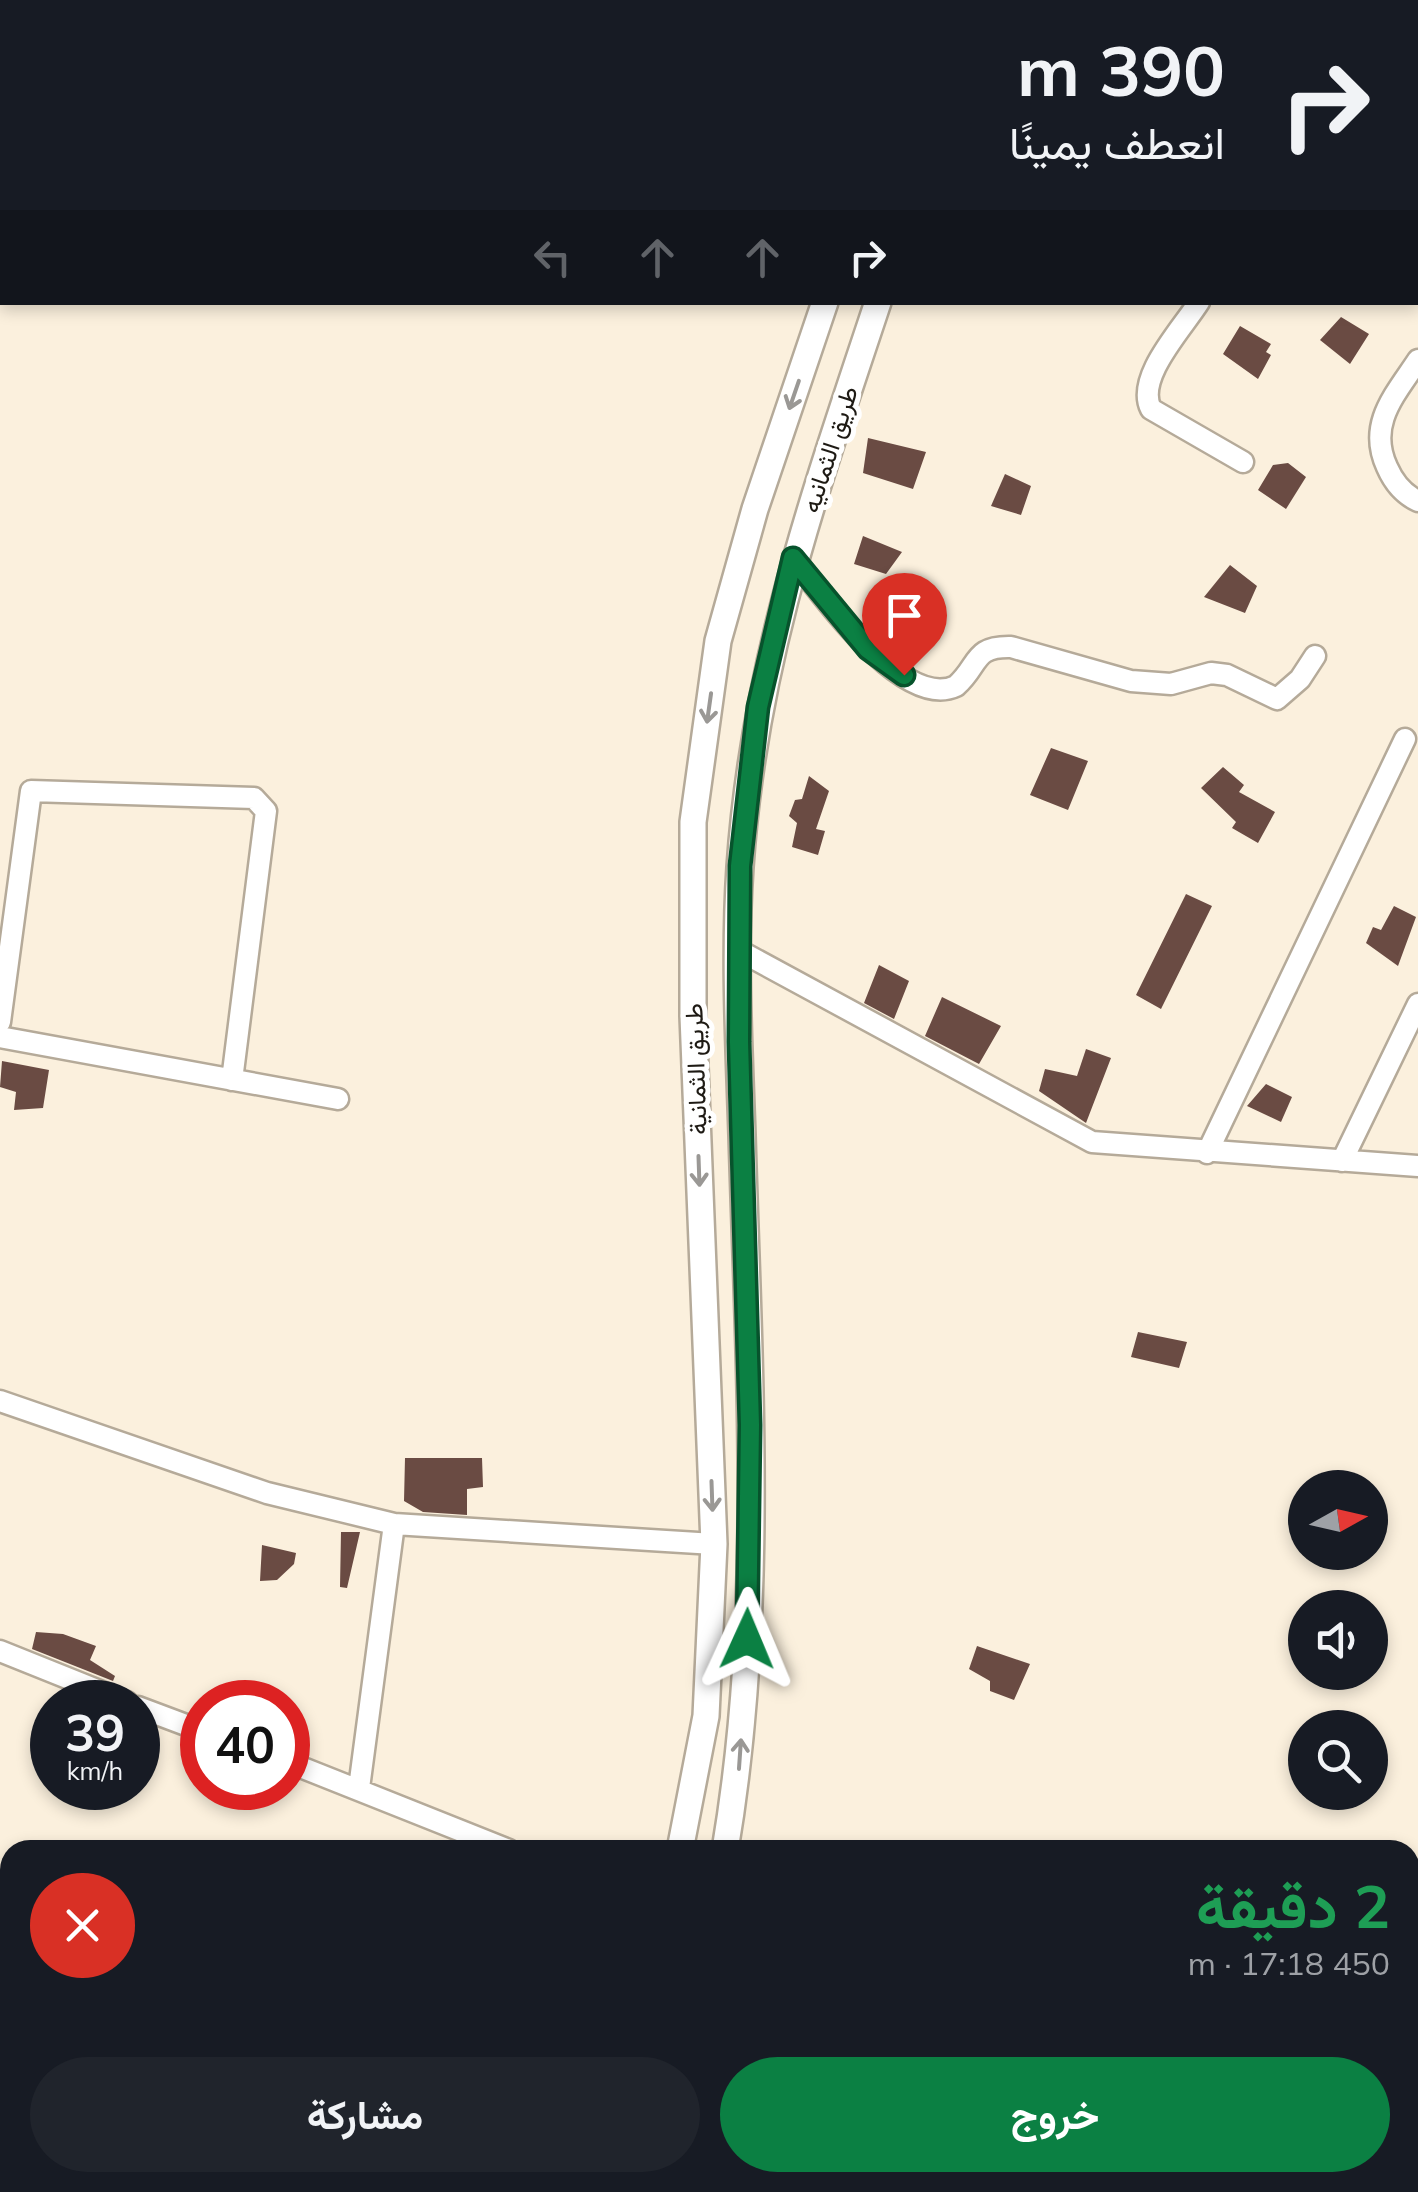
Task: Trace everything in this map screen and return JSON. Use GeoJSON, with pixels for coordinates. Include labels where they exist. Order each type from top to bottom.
{"type":"FeatureCollection","features":[{"type":"Feature","properties":{"kind":"street","name":"طريق الثمانية"},"geometry":{"type":"LineString","coordinates":[[682,1840],[706,1716],[714,1544],[693,1016],[693,822],[718,641],[755,509],[824,305]]}},
{"type":"Feature","properties":{"kind":"street","name":"طريق الثمانيه"},"geometry":{"type":"LineString","coordinates":[[728,1840],[739,1772],[746,1675],[750,1425],[738,950],[740,866],[758,707],[793,558],[877,305]]}},
{"type":"Feature","properties":{"kind":"street"},"geometry":{"type":"LineString","coordinates":[[1197,305],[1148,382],[1147,401],[1151,410],[1242,462]]}},
{"type":"Feature","properties":{"kind":"street"},"geometry":{"type":"LineString","coordinates":[[1418,360],[1378,427],[1382,455],[1394,482],[1418,501]]}},
{"type":"Feature","properties":{"kind":"street"},"geometry":{"type":"LineString","coordinates":[[793,558],[868,649],[904,675],[936,690],[956,686],[981,652],[992,646],[1011,647],[1131,681],[1171,684],[1211,673],[1227,675],[1277,700],[1300,680],[1315,656]]}},
{"type":"Feature","properties":{"kind":"street"},"geometry":{"type":"LineString","coordinates":[[1207,1153],[1406,739]]}},
{"type":"Feature","properties":{"kind":"street"},"geometry":{"type":"LineString","coordinates":[[232,1080],[266,811],[254,798],[31,791],[0,1038],[232,1080],[338,1099]]}},
{"type":"Feature","properties":{"kind":"street"},"geometry":{"type":"LineString","coordinates":[[738,950],[1074,1135],[1114,1147],[1418,1166]]}},
{"type":"Feature","properties":{"kind":"street"},"geometry":{"type":"LineString","coordinates":[[1342,1161],[1418,1004]]}},
{"type":"Feature","properties":{"kind":"street"},"geometry":{"type":"LineString","coordinates":[[0,1401],[267,1493],[394,1524],[714,1544]]}},
{"type":"Feature","properties":{"kind":"street"},"geometry":{"type":"LineString","coordinates":[[360,1788],[394,1524]]}},
{"type":"Feature","properties":{"kind":"street"},"geometry":{"type":"LineString","coordinates":[[0,1652],[71,1680]]}},
{"type":"Feature","properties":{"kind":"street"},"geometry":{"type":"LineString","coordinates":[[310,1770],[485,1840]]}},
{"type":"Feature","properties":{"kind":"building"},"geometry":{"type":"Polygon","coordinates":[[[1341,317],[1369,334],[1350,364],[1320,340],[1341,317]]]}},
{"type":"Feature","properties":{"kind":"building"},"geometry":{"type":"Polygon","coordinates":[[[1240,326],[1271,344],[1266,352],[1271,355],[1258,379],[1223,354],[1240,326]]]}},
{"type":"Feature","properties":{"kind":"building"},"geometry":{"type":"Polygon","coordinates":[[[868,438],[926,452],[913,489],[863,473],[868,438]]]}},
{"type":"Feature","properties":{"kind":"building"},"geometry":{"type":"Polygon","coordinates":[[[1288,463],[1306,477],[1286,509],[1258,490],[1273,465],[1288,463]]]}},
{"type":"Feature","properties":{"kind":"building"},"geometry":{"type":"Polygon","coordinates":[[[1005,474],[1031,486],[1021,515],[991,506],[1005,474]]]}},
{"type":"Feature","properties":{"kind":"building"},"geometry":{"type":"Polygon","coordinates":[[[863,536],[902,552],[886,574],[854,564],[863,536]]]}},
{"type":"Feature","properties":{"kind":"building"},"geometry":{"type":"Polygon","coordinates":[[[1230,565],[1257,586],[1245,613],[1204,597],[1230,565]]]}},
{"type":"Feature","properties":{"kind":"building"},"geometry":{"type":"Polygon","coordinates":[[[1051,748],[1088,761],[1068,810],[1030,795],[1051,748]]]}},
{"type":"Feature","properties":{"kind":"building"},"geometry":{"type":"Polygon","coordinates":[[[1223,767],[1244,785],[1239,792],[1275,812],[1258,843],[1232,828],[1236,822],[1201,788],[1223,767]]]}},
{"type":"Feature","properties":{"kind":"building"},"geometry":{"type":"Polygon","coordinates":[[[809,776],[829,791],[816,829],[825,831],[818,855],[792,847],[797,823],[789,816],[795,800],[802,799],[809,776]]]}},
{"type":"Feature","properties":{"kind":"building"},"geometry":{"type":"Polygon","coordinates":[[[1186,894],[1212,906],[1161,1009],[1136,995],[1186,894]]]}},
{"type":"Feature","properties":{"kind":"building"},"geometry":{"type":"Polygon","coordinates":[[[1394,906],[1416,917],[1398,966],[1366,943],[1373,927],[1381,930],[1394,906]]]}},
{"type":"Feature","properties":{"kind":"building"},"geometry":{"type":"Polygon","coordinates":[[[879,965],[909,981],[894,1019],[864,1003],[879,965]]]}},
{"type":"Feature","properties":{"kind":"building"},"geometry":{"type":"Polygon","coordinates":[[[942,997],[1001,1026],[979,1064],[925,1036],[942,997]]]}},
{"type":"Feature","properties":{"kind":"building"},"geometry":{"type":"Polygon","coordinates":[[[1086,1049],[1111,1058],[1086,1123],[1039,1091],[1045,1069],[1077,1076],[1086,1049]]]}},
{"type":"Feature","properties":{"kind":"building"},"geometry":{"type":"Polygon","coordinates":[[[2,1061],[49,1070],[43,1108],[14,1110],[16,1092],[0,1087],[2,1061]]]}},
{"type":"Feature","properties":{"kind":"building"},"geometry":{"type":"Polygon","coordinates":[[[1266,1084],[1292,1097],[1281,1122],[1247,1106],[1266,1084]]]}},
{"type":"Feature","properties":{"kind":"building"},"geometry":{"type":"Polygon","coordinates":[[[1138,1332],[1187,1342],[1179,1368],[1131,1357],[1138,1332]]]}},
{"type":"Feature","properties":{"kind":"building"},"geometry":{"type":"Polygon","coordinates":[[[405,1458],[482,1458],[483,1487],[467,1489],[467,1515],[423,1512],[404,1501],[405,1458]]]}},
{"type":"Feature","properties":{"kind":"building"},"geometry":{"type":"Polygon","coordinates":[[[341,1532],[360,1532],[347,1588],[340,1587],[341,1532]]]}},
{"type":"Feature","properties":{"kind":"building"},"geometry":{"type":"Polygon","coordinates":[[[262,1545],[296,1553],[294,1564],[277,1580],[260,1581],[262,1545]]]}},
{"type":"Feature","properties":{"kind":"building"},"geometry":{"type":"Polygon","coordinates":[[[36,1632],[63,1634],[96,1646],[90,1660],[115,1676],[110,1680],[32,1649],[36,1632]]]}},
{"type":"Feature","properties":{"kind":"building"},"geometry":{"type":"Polygon","coordinates":[[[977,1646],[1030,1664],[1014,1700],[990,1691],[990,1681],[969,1669],[977,1646]]]}},
{"type":"Feature","properties":{"kind":"route"},"geometry":{"type":"LineString","coordinates":[[747,1639],[750,1425],[739,1042],[740,866],[758,707],[793,558],[868,649],[904,675]]}}]}
